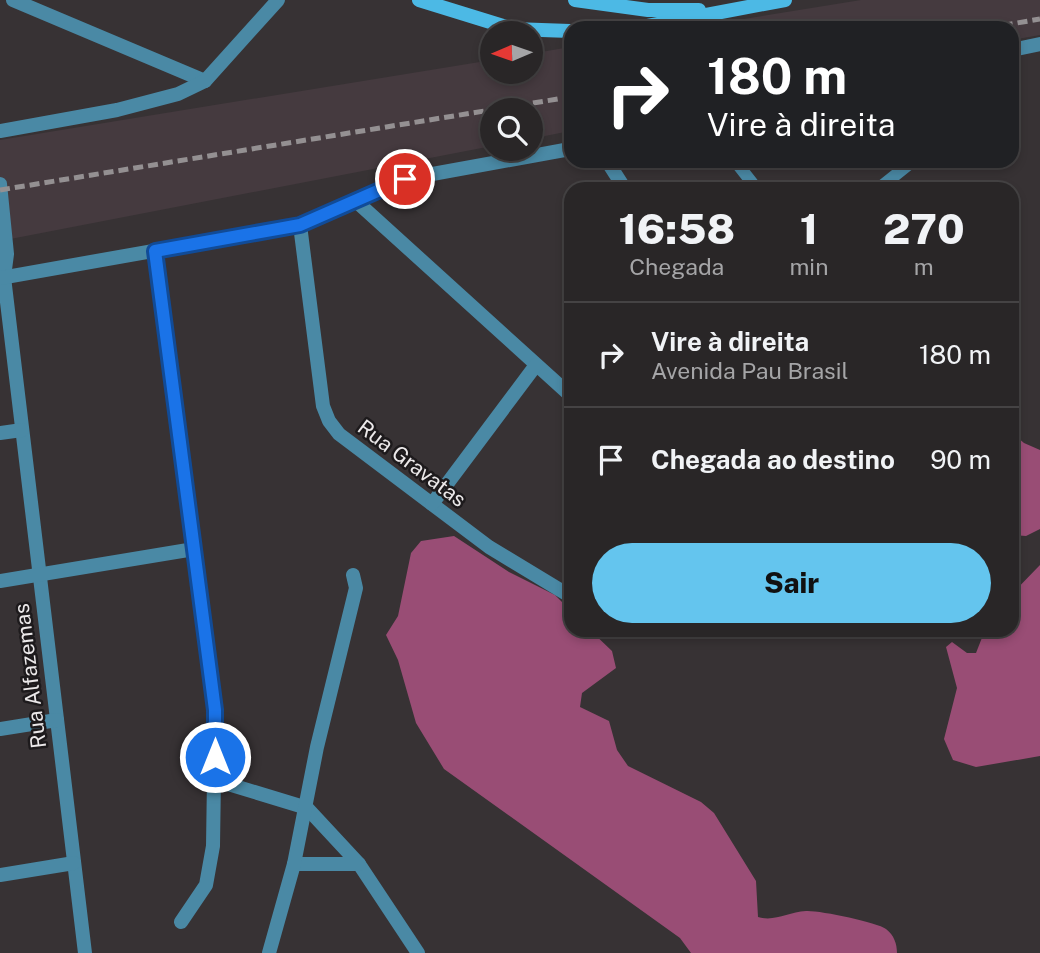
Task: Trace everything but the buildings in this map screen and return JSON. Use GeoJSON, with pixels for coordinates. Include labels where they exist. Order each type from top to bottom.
{"type":"FeatureCollection","features":[{"type":"Feature","properties":{"kind":"street"},"geometry":{"type":"LineString","coordinates":[[13,0],[205,81]]}},
{"type":"Feature","properties":{"kind":"street"},"geometry":{"type":"LineString","coordinates":[[0,131],[117,110],[178,94],[205,81],[278,0]]}},
{"type":"Feature","properties":{"kind":"street"},"geometry":{"type":"LineString","coordinates":[[419,0],[513,29],[564,31]]}},
{"type":"Feature","properties":{"kind":"street"},"geometry":{"type":"LineString","coordinates":[[575,0],[648,10],[689,9],[718,12],[785,0]]}},
{"type":"Feature","properties":{"kind":"street"},"geometry":{"type":"LineString","coordinates":[[656,21],[689,9]]}},
{"type":"Feature","properties":{"kind":"street"},"geometry":{"type":"LineString","coordinates":[[1019,48],[1040,44]]}},
{"type":"Feature","properties":{"kind":"street"},"geometry":{"type":"LineString","coordinates":[[2,277],[300,225],[405,179],[564,150]]}},
{"type":"Feature","properties":{"kind":"street","name":"Rua Alfazemas"},"geometry":{"type":"LineString","coordinates":[[0,184],[7,254],[2,277],[85,953]]}},
{"type":"Feature","properties":{"kind":"street"},"geometry":{"type":"LineString","coordinates":[[357,202],[564,390]]}},
{"type":"Feature","properties":{"kind":"street","name":"Rua Gravatas"},"geometry":{"type":"LineString","coordinates":[[300,225],[323,407],[329,421],[339,434],[489,547],[564,592]]}},
{"type":"Feature","properties":{"kind":"street"},"geometry":{"type":"LineString","coordinates":[[155,251],[215,710],[213,846],[206,885],[181,922]]}},
{"type":"Feature","properties":{"kind":"street"},"geometry":{"type":"LineString","coordinates":[[432,504],[536,365]]}},
{"type":"Feature","properties":{"kind":"street"},"geometry":{"type":"LineString","coordinates":[[0,433],[22,430]]}},
{"type":"Feature","properties":{"kind":"street"},"geometry":{"type":"LineString","coordinates":[[0,581],[194,549]]}},
{"type":"Feature","properties":{"kind":"street"},"geometry":{"type":"LineString","coordinates":[[269,953],[307,808],[317,747],[356,587],[353,575]]}},
{"type":"Feature","properties":{"kind":"street"},"geometry":{"type":"LineString","coordinates":[[0,729],[57,720]]}},
{"type":"Feature","properties":{"kind":"street"},"geometry":{"type":"LineString","coordinates":[[215,780],[307,808],[359,864],[418,953]]}},
{"type":"Feature","properties":{"kind":"street"},"geometry":{"type":"LineString","coordinates":[[0,874],[74,863]]}},
{"type":"Feature","properties":{"kind":"street"},"geometry":{"type":"LineString","coordinates":[[294,864],[359,864]]}},
{"type":"Feature","properties":{"kind":"lane"},"geometry":{"type":"LineString","coordinates":[[887,182],[904,168]]}},
{"type":"Feature","properties":{"kind":"shaded area"},"geometry":{"type":"Polygon","coordinates":[[[861,0],[1040,0],[1040,35],[1019,39],[1019,21],[732,21],[861,0]]]}},
{"type":"Feature","properties":{"kind":"shaded area"},"geometry":{"type":"Polygon","coordinates":[[[564,48],[564,132],[543,136],[543,98],[480,98],[480,148],[0,241],[0,140],[480,62],[480,84],[543,84],[543,52],[564,48]]]}},
{"type":"Feature","properties":{"kind":"shaded area"},"geometry":{"type":"Polygon","coordinates":[[[1019,439],[1040,450],[1040,529],[1026,536],[1019,536],[1019,439]]]}},
{"type":"Feature","properties":{"kind":"shaded area"},"geometry":{"type":"Polygon","coordinates":[[[454,536],[509,572],[555,595],[564,604],[564,637],[597,637],[612,651],[616,668],[582,693],[580,707],[609,721],[617,750],[628,766],[701,802],[714,813],[756,881],[758,917],[776,918],[806,911],[860,920],[889,931],[897,953],[691,953],[680,938],[444,769],[416,723],[398,660],[386,635],[398,616],[411,553],[421,541],[454,536]]]}},
{"type":"Feature","properties":{"kind":"shaded area"},"geometry":{"type":"Polygon","coordinates":[[[1040,565],[1040,756],[976,767],[953,760],[944,739],[957,688],[946,647],[952,642],[967,653],[976,653],[982,637],[1019,637],[1019,587],[1040,565]]]}},
{"type":"Feature","properties":{"kind":"railway"},"geometry":{"type":"LineString","coordinates":[[1019,23],[1040,19]]}},
{"type":"Feature","properties":{"kind":"railway"},"geometry":{"type":"LineString","coordinates":[[0,190],[564,98]]}},
{"type":"Feature","properties":{"kind":"route"},"geometry":{"type":"LineString","coordinates":[[215,757],[215,710],[155,251],[300,225],[405,179]]}}]}
